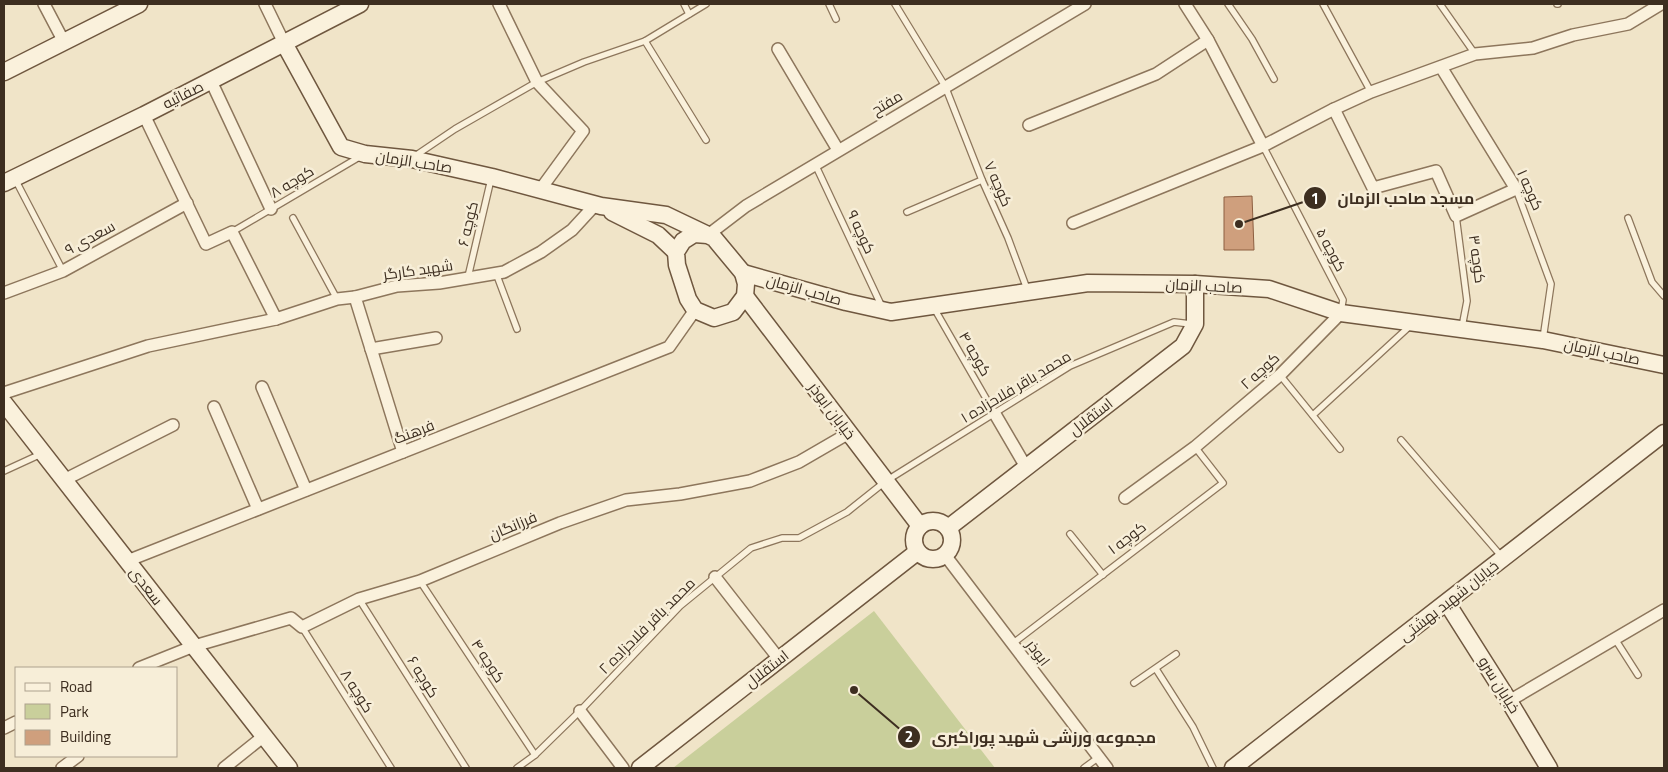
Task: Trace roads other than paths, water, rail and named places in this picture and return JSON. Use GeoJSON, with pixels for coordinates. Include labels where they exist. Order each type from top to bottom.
{"type":"FeatureCollection","features":[{"type":"Feature","properties":{"kind":"street"},"geometry":{"type":"LineString","coordinates":[[44,4],[64,42]]}},
{"type":"Feature","properties":{"kind":"street"},"geometry":{"type":"LineString","coordinates":[[4,72],[139,4]]}},
{"type":"Feature","properties":{"kind":"street"},"geometry":{"type":"LineString","coordinates":[[265,4],[284,43]]}},
{"type":"Feature","properties":{"kind":"street","name":"صفائیه"},"geometry":{"type":"LineString","coordinates":[[9,180],[144,115],[360,4]]}},
{"type":"Feature","properties":{"kind":"street"},"geometry":{"type":"LineString","coordinates":[[499,4],[537,82],[583,131],[540,190]]}},
{"type":"Feature","properties":{"kind":"street","name":"مفتح"},"geometry":{"type":"LineString","coordinates":[[708,235],[746,206],[1084,4]]}},
{"type":"Feature","properties":{"kind":"street"},"geometry":{"type":"LineString","coordinates":[[1185,4],[1208,40],[1263,146]]}},
{"type":"Feature","properties":{"kind":"street"},"geometry":{"type":"LineString","coordinates":[[1073,223],[1263,146],[1371,92],[1475,54],[1533,48],[1573,35],[1628,24],[1661,4]]}},
{"type":"Feature","properties":{"kind":"street"},"geometry":{"type":"LineString","coordinates":[[1029,125],[1156,74],[1208,40]]}},
{"type":"Feature","properties":{"kind":"street","name":"صاحب الزمان"},"geometry":{"type":"LineString","coordinates":[[284,43],[341,147],[365,154],[412,159],[492,177],[598,205]]}},
{"type":"Feature","properties":{"kind":"street"},"geometry":{"type":"LineString","coordinates":[[778,49],[838,150]]}},
{"type":"Feature","properties":{"kind":"street","name":"کوچه ۱"},"geometry":{"type":"LineString","coordinates":[[1441,67],[1516,188]]}},
{"type":"Feature","properties":{"kind":"street"},"geometry":{"type":"LineString","coordinates":[[211,81],[271,209]]}},
{"type":"Feature","properties":{"kind":"street","name":"کوچه ۳"},"geometry":{"type":"LineString","coordinates":[[1334,109],[1373,188],[1436,171],[1456,216]]}},
{"type":"Feature","properties":{"kind":"street"},"geometry":{"type":"LineString","coordinates":[[144,115],[206,244],[232,232],[276,319]]}},
{"type":"Feature","properties":{"kind":"street"},"geometry":{"type":"LineString","coordinates":[[1456,216],[1516,188]]}},
{"type":"Feature","properties":{"kind":"street","name":"سعدی ۹"},"geometry":{"type":"LineString","coordinates":[[4,293],[63,271],[187,203]]}},
{"type":"Feature","properties":{"kind":"street"},"geometry":{"type":"LineString","coordinates":[[598,205],[666,215],[708,235],[719,243],[743,273],[746,284],[745,296],[733,312],[714,318],[696,310],[688,299],[677,265],[676,252],[682,241],[694,234],[708,235]]}},
{"type":"Feature","properties":{"kind":"street"},"geometry":{"type":"LineString","coordinates":[[598,205],[658,235],[676,252]]}},
{"type":"Feature","properties":{"kind":"street","name":"شهید کارگر"},"geometry":{"type":"LineString","coordinates":[[4,393],[148,346],[276,319],[337,299],[355,297],[397,286],[438,283],[504,272],[541,252],[572,230],[598,205]]}},
{"type":"Feature","properties":{"kind":"street","name":"صاحب الزمان"},"geometry":{"type":"LineString","coordinates":[[743,273],[846,302],[891,312],[1088,283],[1195,284],[1269,289],[1341,313],[1543,340],[1664,365]]}},
{"type":"Feature","properties":{"kind":"street","name":"استقلال"},"geometry":{"type":"LineString","coordinates":[[948,528],[1183,346],[1195,324],[1195,284]]}},
{"type":"Feature","properties":{"kind":"street","name":"خیابان ابوذر"},"geometry":{"type":"LineString","coordinates":[[745,296],[920,526]]}},
{"type":"Feature","properties":{"kind":"street"},"geometry":{"type":"LineString","coordinates":[[355,297],[403,452]]}},
{"type":"Feature","properties":{"kind":"street","name":"فرهنگ"},"geometry":{"type":"LineString","coordinates":[[127,560],[669,347],[696,310]]}},
{"type":"Feature","properties":{"kind":"street","name":"کوچه ۲"},"geometry":{"type":"LineString","coordinates":[[1125,498],[1195,447],[1280,375],[1341,313]]}},
{"type":"Feature","properties":{"kind":"street"},"geometry":{"type":"LineString","coordinates":[[371,349],[436,338]]}},
{"type":"Feature","properties":{"kind":"street"},"geometry":{"type":"LineString","coordinates":[[262,387],[306,490]]}},
{"type":"Feature","properties":{"kind":"street","name":"سعدی"},"geometry":{"type":"LineString","coordinates":[[4,403],[289,768]]}},
{"type":"Feature","properties":{"kind":"street"},"geometry":{"type":"LineString","coordinates":[[214,407],[258,509]]}},
{"type":"Feature","properties":{"kind":"street"},"geometry":{"type":"LineString","coordinates":[[994,414],[1026,467]]}},
{"type":"Feature","properties":{"kind":"street"},"geometry":{"type":"LineString","coordinates":[[64,480],[173,425]]}},
{"type":"Feature","properties":{"kind":"street","name":"فرزانگان"},"geometry":{"type":"LineString","coordinates":[[302,627],[359,599],[420,581],[560,523],[626,500],[680,494],[750,481],[799,462],[849,433]]}},
{"type":"Feature","properties":{"kind":"street","name":"خیابان شهید بهشتی"},"geometry":{"type":"LineString","coordinates":[[1233,768],[1664,433]]}},
{"type":"Feature","properties":{"kind":"street"},"geometry":{"type":"LineString","coordinates":[[928,521],[940,522],[948,528],[953,541],[948,553],[938,560],[926,559],[917,552],[913,539],[917,528],[928,521]]}},
{"type":"Feature","properties":{"kind":"street","name":"استقلال"},"geometry":{"type":"LineString","coordinates":[[640,768],[917,552]]}},
{"type":"Feature","properties":{"kind":"street","name":"ابوذر"},"geometry":{"type":"LineString","coordinates":[[944,556],[1107,768]]}},
{"type":"Feature","properties":{"kind":"street"},"geometry":{"type":"LineString","coordinates":[[715,577],[779,659]]}},
{"type":"Feature","properties":{"kind":"street","name":"خیابان سرو"},"geometry":{"type":"LineString","coordinates":[[1446,603],[1509,701],[1549,768]]}},
{"type":"Feature","properties":{"kind":"street"},"geometry":{"type":"LineString","coordinates":[[1509,701],[1664,610]]}},
{"type":"Feature","properties":{"kind":"street"},"geometry":{"type":"LineString","coordinates":[[142,667],[194,646],[291,618],[302,627]]}},
{"type":"Feature","properties":{"kind":"street"},"geometry":{"type":"LineString","coordinates":[[580,711],[623,768]]}},
{"type":"Feature","properties":{"kind":"street"},"geometry":{"type":"LineString","coordinates":[[224,768],[264,736]]}},
{"type":"Feature","properties":{"kind":"street"},"geometry":{"type":"LineString","coordinates":[[62,768],[77,757]]}},
{"type":"Feature","properties":{"kind":"lane"},"geometry":{"type":"LineString","coordinates":[[684,4],[689,14]]}},
{"type":"Feature","properties":{"kind":"lane"},"geometry":{"type":"LineString","coordinates":[[412,159],[455,129],[537,82],[584,62],[645,41],[706,4]]}},
{"type":"Feature","properties":{"kind":"lane"},"geometry":{"type":"LineString","coordinates":[[829,4],[836,20]]}},
{"type":"Feature","properties":{"kind":"lane","name":"کوچه ۷"},"geometry":{"type":"LineString","coordinates":[[895,4],[945,86],[982,180],[1008,238],[1028,292]]}},
{"type":"Feature","properties":{"kind":"lane"},"geometry":{"type":"LineString","coordinates":[[1228,4],[1252,39],[1274,79]]}},
{"type":"Feature","properties":{"kind":"lane"},"geometry":{"type":"LineString","coordinates":[[1323,4],[1371,92]]}},
{"type":"Feature","properties":{"kind":"lane"},"geometry":{"type":"LineString","coordinates":[[1440,4],[1475,54]]}},
{"type":"Feature","properties":{"kind":"lane"},"geometry":{"type":"LineString","coordinates":[[645,41],[706,140]]}},
{"type":"Feature","properties":{"kind":"lane","name":"کوچه ۵"},"geometry":{"type":"LineString","coordinates":[[1263,146],[1343,300],[1341,313]]}},
{"type":"Feature","properties":{"kind":"lane","name":"کوچه ۸"},"geometry":{"type":"LineString","coordinates":[[232,232],[365,154]]}},
{"type":"Feature","properties":{"kind":"lane","name":"کوچه ۹"},"geometry":{"type":"LineString","coordinates":[[815,164],[884,310]]}},
{"type":"Feature","properties":{"kind":"lane","name":"کوچه ۶"},"geometry":{"type":"LineString","coordinates":[[468,277],[492,177]]}},
{"type":"Feature","properties":{"kind":"lane"},"geometry":{"type":"LineString","coordinates":[[9,180],[63,271]]}},
{"type":"Feature","properties":{"kind":"lane"},"geometry":{"type":"LineString","coordinates":[[907,212],[982,180]]}},
{"type":"Feature","properties":{"kind":"lane","name":"کوچه ۱"},"geometry":{"type":"LineString","coordinates":[[1516,188],[1551,284],[1543,340]]}},
{"type":"Feature","properties":{"kind":"lane","name":"کوچه ۳"},"geometry":{"type":"LineString","coordinates":[[1456,216],[1467,301],[1462,329]]}},
{"type":"Feature","properties":{"kind":"lane"},"geometry":{"type":"LineString","coordinates":[[293,218],[337,299]]}},
{"type":"Feature","properties":{"kind":"lane"},"geometry":{"type":"LineString","coordinates":[[1628,218],[1652,282],[1664,296]]}},
{"type":"Feature","properties":{"kind":"lane"},"geometry":{"type":"LineString","coordinates":[[496,273],[517,329]]}},
{"type":"Feature","properties":{"kind":"lane","name":"کوچه ۴"},"geometry":{"type":"LineString","coordinates":[[933,306],[994,414]]}},
{"type":"Feature","properties":{"kind":"lane","name":"محمد باقر فلاحزاده ۱"},"geometry":{"type":"LineString","coordinates":[[886,481],[1070,366],[1174,322],[1195,324]]}},
{"type":"Feature","properties":{"kind":"lane"},"geometry":{"type":"LineString","coordinates":[[1313,415],[1413,324]]}},
{"type":"Feature","properties":{"kind":"lane"},"geometry":{"type":"LineString","coordinates":[[1280,375],[1340,449]]}},
{"type":"Feature","properties":{"kind":"lane"},"geometry":{"type":"LineString","coordinates":[[1401,440],[1503,559]]}},
{"type":"Feature","properties":{"kind":"lane","name":"کوچه ۱"},"geometry":{"type":"LineString","coordinates":[[1012,644],[1223,484],[1195,447]]}},
{"type":"Feature","properties":{"kind":"lane"},"geometry":{"type":"LineString","coordinates":[[4,471],[43,453]]}},
{"type":"Feature","properties":{"kind":"lane","name":"محمد باقر فلاحزاده ۲"},"geometry":{"type":"LineString","coordinates":[[517,768],[535,755],[580,711],[680,606],[751,548],[782,538],[800,538],[847,512],[886,481]]}},
{"type":"Feature","properties":{"kind":"lane"},"geometry":{"type":"LineString","coordinates":[[1070,534],[1103,575]]}},
{"type":"Feature","properties":{"kind":"lane","name":"کوچه ۴"},"geometry":{"type":"LineString","coordinates":[[420,581],[535,755]]}},
{"type":"Feature","properties":{"kind":"lane","name":"کوچه ۶"},"geometry":{"type":"LineString","coordinates":[[359,599],[466,768]]}},
{"type":"Feature","properties":{"kind":"lane","name":"کوچه ۸"},"geometry":{"type":"LineString","coordinates":[[302,627],[390,768]]}},
{"type":"Feature","properties":{"kind":"lane"},"geometry":{"type":"LineString","coordinates":[[1615,640],[1638,675]]}},
{"type":"Feature","properties":{"kind":"lane"},"geometry":{"type":"LineString","coordinates":[[1134,683],[1176,654]]}},
{"type":"Feature","properties":{"kind":"lane"},"geometry":{"type":"LineString","coordinates":[[1156,669],[1193,727],[1213,768]]}},
{"type":"Feature","properties":{"kind":"lane"},"geometry":{"type":"LineString","coordinates":[[1084,768],[1099,757]]}},
{"type":"Feature","properties":{"kind":"place","name":"مسجد صاحب الزمان"},"geometry":{"type":"Point","coordinates":[1239,224]}},
{"type":"Feature","properties":{"kind":"place","name":"مجموعه ورزشی شهید پوراکبری"},"geometry":{"type":"Point","coordinates":[854,690]}}]}
